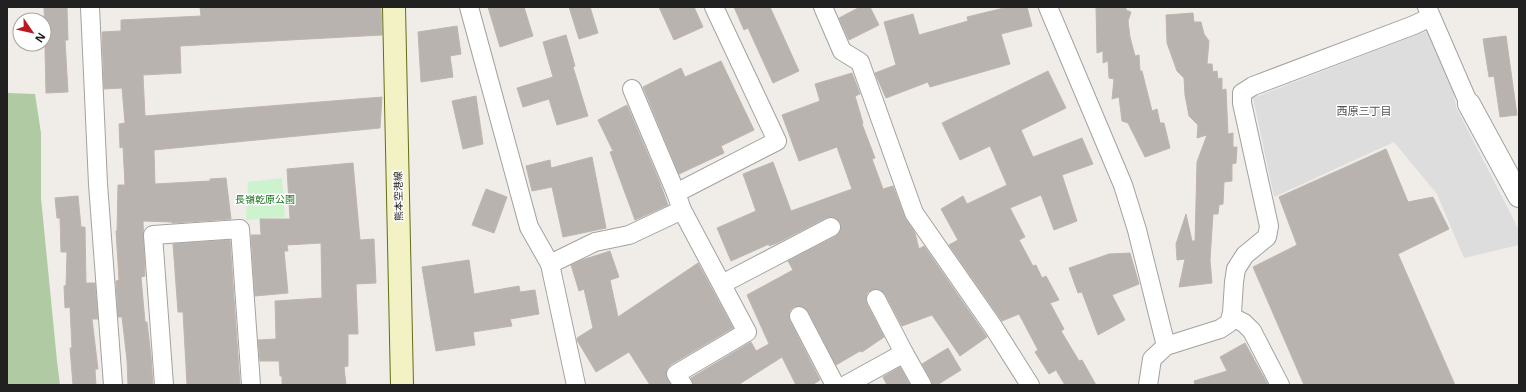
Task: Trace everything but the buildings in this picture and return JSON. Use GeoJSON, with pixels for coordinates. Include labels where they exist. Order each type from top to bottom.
{"type":"FeatureCollection","features":[{"type":"Feature","properties":{"kind":"main road","name":"熊本空港線"},"geometry":{"type":"LineString","coordinates":[[394,7],[402,385]]}},
{"type":"Feature","properties":{"kind":"street"},"geometry":{"type":"LineString","coordinates":[[90,7],[98,184],[113,385]]}},
{"type":"Feature","properties":{"kind":"street"},"geometry":{"type":"LineString","coordinates":[[469,7],[529,227],[550,264],[576,385]]}},
{"type":"Feature","properties":{"kind":"street"},"geometry":{"type":"LineString","coordinates":[[676,193],[776,141],[714,7]]}},
{"type":"Feature","properties":{"kind":"street"},"geometry":{"type":"LineString","coordinates":[[823,7],[842,51],[860,62],[914,213],[992,325],[1030,385]]}},
{"type":"Feature","properties":{"kind":"street"},"geometry":{"type":"LineString","coordinates":[[1048,7],[1123,185],[1137,230],[1166,346]]}},
{"type":"Feature","properties":{"kind":"street"},"geometry":{"type":"LineString","coordinates":[[1148,385],[1152,359],[1166,346],[1226,327],[1232,317],[1236,269],[1245,255],[1267,237],[1269,230],[1242,103],[1242,93],[1253,86],[1414,25],[1429,12],[1469,104],[1519,196]]}},
{"type":"Feature","properties":{"kind":"street"},"geometry":{"type":"LineString","coordinates":[[632,88],[682,210],[747,332],[676,374],[682,385]]}},
{"type":"Feature","properties":{"kind":"street"},"geometry":{"type":"LineString","coordinates":[[550,264],[595,242],[629,235],[682,210]]}},
{"type":"Feature","properties":{"kind":"street"},"geometry":{"type":"LineString","coordinates":[[722,284],[831,227]]}},
{"type":"Feature","properties":{"kind":"street"},"geometry":{"type":"LineString","coordinates":[[164,385],[153,235],[240,229],[251,385]]}},
{"type":"Feature","properties":{"kind":"street"},"geometry":{"type":"LineString","coordinates":[[876,299],[922,385]]}},
{"type":"Feature","properties":{"kind":"street"},"geometry":{"type":"LineString","coordinates":[[799,316],[835,385]]}},
{"type":"Feature","properties":{"kind":"street"},"geometry":{"type":"LineString","coordinates":[[1232,317],[1244,322],[1252,331],[1280,385]]}},
{"type":"Feature","properties":{"kind":"street"},"geometry":{"type":"LineString","coordinates":[[846,385],[904,353]]}},
{"type":"Feature","properties":{"kind":"green space"},"geometry":{"type":"Polygon","coordinates":[[[7,93],[35,94],[41,133],[41,198],[60,385],[7,385],[7,93]]]}},
{"type":"Feature","properties":{"kind":"green space","name":"長嶺乾原公園"},"geometry":{"type":"Polygon","coordinates":[[[282,178],[285,217],[246,220],[248,182],[282,178]]]}},
{"type":"Feature","properties":{"kind":"shaded area"},"geometry":{"type":"Polygon","coordinates":[[[1429,30],[1452,81],[1456,107],[1519,230],[1519,245],[1464,258],[1437,194],[1394,142],[1274,197],[1253,98],[1429,30]]]}},
{"type":"Feature","properties":{"kind":"district","name":"西原三丁目"},"geometry":{"type":"Point","coordinates":[1364,111]}}]}
